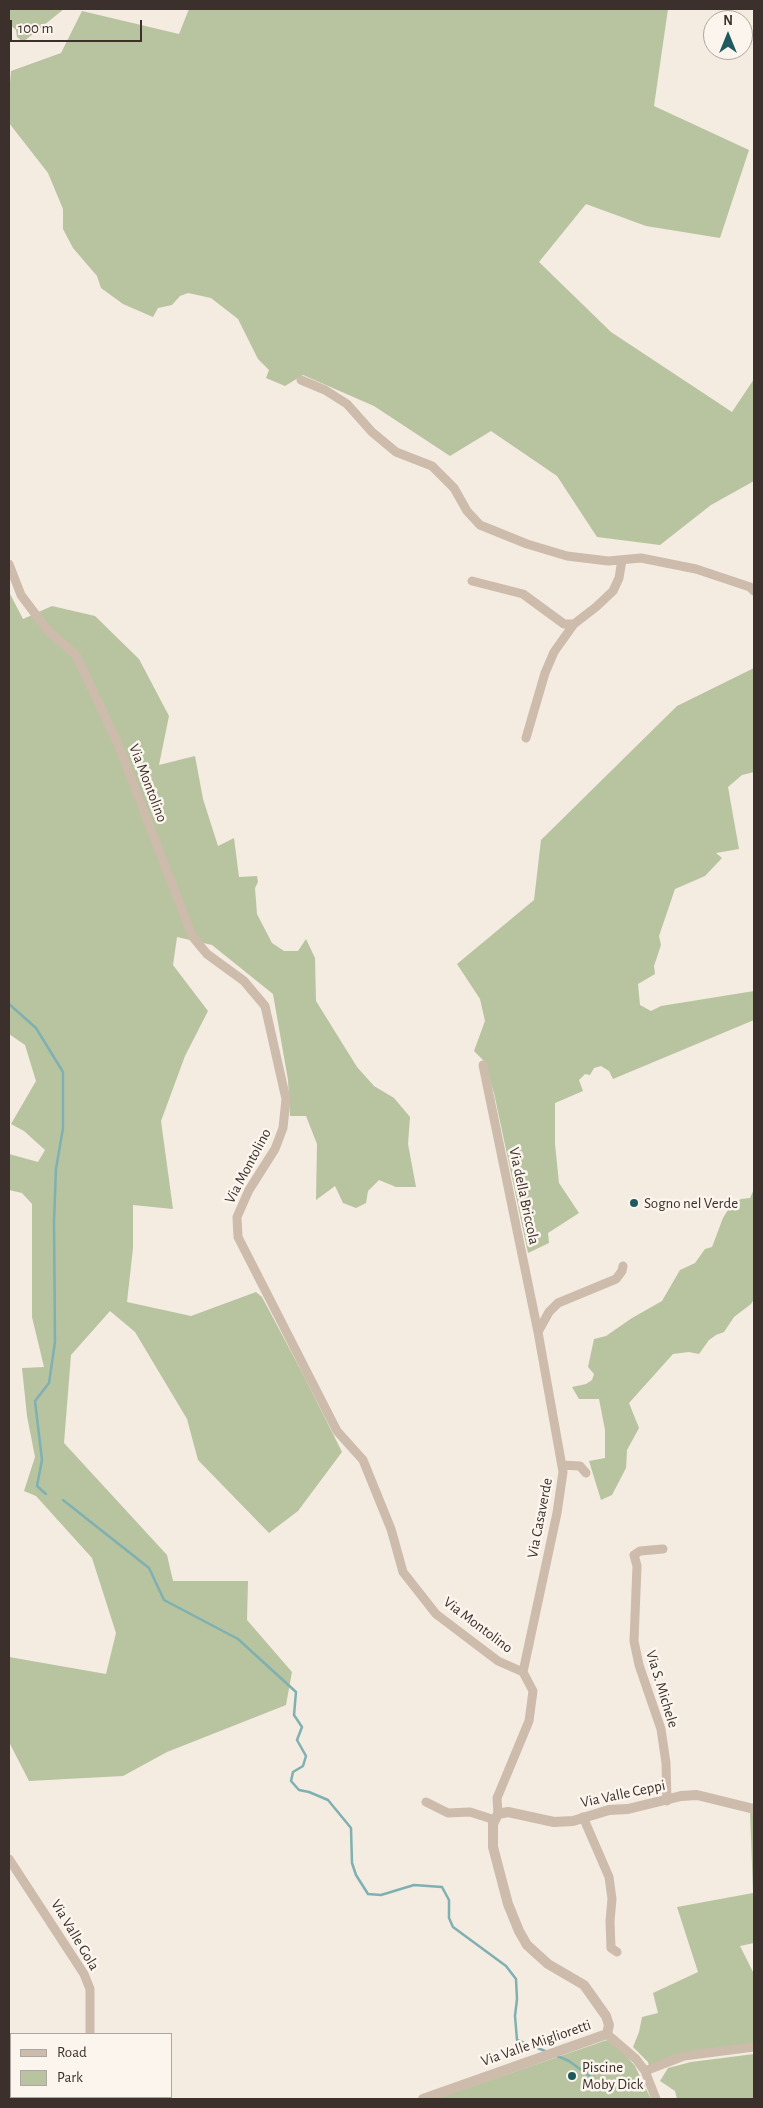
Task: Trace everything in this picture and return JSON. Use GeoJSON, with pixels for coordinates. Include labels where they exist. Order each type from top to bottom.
{"type":"FeatureCollection","features":[{"type":"Feature","properties":{"kind":"street"},"geometry":{"type":"LineString","coordinates":[[301,380],[325,390],[347,404],[372,432],[396,452],[432,466],[454,488],[467,511],[480,525],[527,544],[567,556],[608,561],[642,558],[696,569],[750,587],[754,591]]}},
{"type":"Feature","properties":{"kind":"street"},"geometry":{"type":"LineString","coordinates":[[526,738],[545,673],[554,652],[574,624],[596,608],[613,590],[619,578],[622,560]]}},
{"type":"Feature","properties":{"kind":"street","name":"Via Montolino"},"geometry":{"type":"LineString","coordinates":[[9,564],[21,595],[48,630],[76,655],[118,744],[192,936],[207,954],[244,981],[265,1006],[286,1099],[283,1128],[275,1148],[249,1190],[237,1217],[238,1236],[337,1431],[363,1460],[391,1529],[403,1572],[436,1614],[498,1661],[523,1672]]}},
{"type":"Feature","properties":{"kind":"street"},"geometry":{"type":"LineString","coordinates":[[472,581],[523,594],[564,624],[574,624]]}},
{"type":"Feature","properties":{"kind":"street","name":"Via della Briccola"},"geometry":{"type":"LineString","coordinates":[[483,1065],[538,1332]]}},
{"type":"Feature","properties":{"kind":"street"},"geometry":{"type":"LineString","coordinates":[[538,1332],[549,1312],[558,1303],[616,1279],[623,1266]]}},
{"type":"Feature","properties":{"kind":"street","name":"Via Casaverde"},"geometry":{"type":"LineString","coordinates":[[523,1672],[557,1513],[563,1472],[538,1332]]}},
{"type":"Feature","properties":{"kind":"street"},"geometry":{"type":"LineString","coordinates":[[562,1465],[580,1466],[586,1473]]}},
{"type":"Feature","properties":{"kind":"street","name":"Via S. Michele"},"geometry":{"type":"LineString","coordinates":[[662,1549],[640,1551],[634,1555],[637,1566],[634,1641],[639,1665],[661,1729],[666,1763],[667,1801]]}},
{"type":"Feature","properties":{"kind":"street"},"geometry":{"type":"LineString","coordinates":[[426,1802],[448,1813],[470,1812],[497,1817],[497,1798],[529,1721],[533,1691],[523,1672]]}},
{"type":"Feature","properties":{"kind":"street","name":"Via Valle Ceppi"},"geometry":{"type":"LineString","coordinates":[[497,1817],[508,1812],[554,1822],[573,1821],[609,1810],[628,1809],[667,1801],[681,1796],[697,1795],[754,1808]]}},
{"type":"Feature","properties":{"kind":"street","name":"Via Valle Miglioretti"},"geometry":{"type":"LineString","coordinates":[[423,2099],[607,2034],[609,2025],[606,2016],[584,1985],[548,1964],[527,1945],[519,1931],[508,1904],[493,1848],[492,1824],[497,1817]]}},
{"type":"Feature","properties":{"kind":"street"},"geometry":{"type":"LineString","coordinates":[[583,1817],[609,1877],[612,1898],[610,1921],[611,1948],[617,1952]]}},
{"type":"Feature","properties":{"kind":"street","name":"Via Valle Gola"},"geometry":{"type":"LineString","coordinates":[[9,1859],[84,1974],[90,1988],[90,2033]]}},
{"type":"Feature","properties":{"kind":"street"},"geometry":{"type":"LineString","coordinates":[[607,2034],[636,2058],[645,2071],[656,2099]]}},
{"type":"Feature","properties":{"kind":"street"},"geometry":{"type":"LineString","coordinates":[[645,2071],[684,2056],[754,2047]]}},
{"type":"Feature","properties":{"kind":"green space"},"geometry":{"type":"Polygon","coordinates":[[[9,9],[64,9],[23,42],[17,37],[16,30],[9,24],[9,9]]]}},
{"type":"Feature","properties":{"kind":"green space"},"geometry":{"type":"Polygon","coordinates":[[[189,9],[668,9],[654,106],[749,150],[720,238],[646,226],[586,204],[539,262],[611,332],[732,412],[754,379],[754,481],[711,505],[660,545],[597,537],[557,476],[491,431],[450,456],[374,406],[303,375],[285,386],[266,378],[269,370],[258,359],[238,319],[211,298],[188,293],[180,296],[172,305],[158,308],[153,317],[123,304],[101,288],[97,276],[73,248],[63,229],[63,209],[48,173],[9,123],[11,71],[61,53],[82,11],[179,34],[189,9]]]}},
{"type":"Feature","properties":{"kind":"green space"},"geometry":{"type":"Polygon","coordinates":[[[9,592],[23,619],[52,606],[95,616],[139,659],[169,716],[159,765],[195,756],[203,799],[218,846],[234,838],[239,877],[257,876],[258,882],[255,888],[257,914],[272,943],[284,951],[298,951],[306,939],[315,958],[316,1001],[357,1067],[374,1086],[394,1098],[410,1117],[408,1144],[416,1187],[396,1187],[379,1180],[368,1191],[366,1203],[356,1208],[343,1203],[335,1186],[316,1200],[317,1144],[306,1116],[290,1116],[288,1080],[273,994],[212,945],[177,937],[173,965],[208,1011],[185,1056],[161,1121],[173,1209],[133,1205],[133,1248],[127,1302],[191,1316],[256,1292],[262,1297],[342,1452],[298,1511],[269,1533],[198,1460],[187,1419],[135,1332],[110,1311],[71,1355],[64,1443],[167,1555],[173,1581],[248,1581],[247,1620],[292,1672],[286,1705],[167,1752],[123,1776],[29,1781],[9,1742],[9,1657],[106,1674],[116,1633],[92,1558],[36,1496],[24,1491],[35,1457],[27,1416],[22,1368],[44,1367],[32,1317],[32,1204],[22,1193],[9,1190],[9,1154],[38,1162],[45,1150],[24,1131],[11,1124],[36,1081],[25,1045],[9,1034],[9,592]]]}},
{"type":"Feature","properties":{"kind":"green space"},"geometry":{"type":"Polygon","coordinates":[[[754,668],[754,772],[742,775],[728,787],[739,849],[716,853],[722,858],[705,876],[675,889],[659,936],[661,945],[654,966],[655,974],[638,984],[640,1005],[651,1011],[661,1006],[754,991],[754,1020],[613,1079],[609,1071],[601,1066],[594,1068],[590,1075],[585,1074],[579,1080],[583,1091],[555,1103],[555,1144],[559,1183],[579,1213],[548,1233],[549,1243],[528,1253],[494,1093],[484,1061],[474,1051],[485,1021],[480,999],[457,964],[534,900],[541,840],[677,706],[754,668]]]}},
{"type":"Feature","properties":{"kind":"green space"},"geometry":{"type":"Polygon","coordinates":[[[754,1189],[754,1299],[751,1304],[734,1317],[724,1332],[709,1340],[699,1354],[689,1352],[673,1354],[629,1403],[639,1428],[627,1450],[626,1468],[612,1495],[601,1500],[589,1461],[605,1458],[605,1430],[599,1399],[579,1399],[572,1387],[586,1384],[592,1380],[594,1374],[588,1367],[594,1339],[606,1336],[662,1301],[680,1270],[695,1263],[705,1249],[712,1247],[723,1218],[731,1205],[741,1199],[750,1198],[754,1189]]]}},
{"type":"Feature","properties":{"kind":"green space"},"geometry":{"type":"Polygon","coordinates":[[[750,1811],[754,1812],[754,1943],[740,1946],[754,1974],[754,2044],[649,2066],[648,2062],[633,2047],[642,2017],[658,2013],[653,1993],[698,1972],[677,1907],[753,1893],[750,1811]]]}},
{"type":"Feature","properties":{"kind":"green space","name":"Piscine Moby Dick"},"geometry":{"type":"Polygon","coordinates":[[[607,2040],[624,2053],[635,2066],[651,2099],[438,2098],[607,2040]]]}},
{"type":"Feature","properties":{"kind":"green space"},"geometry":{"type":"Polygon","coordinates":[[[754,2054],[754,2099],[677,2099],[675,2091],[660,2081],[668,2068],[691,2062],[754,2054]]]}},
{"type":"Feature","properties":{"kind":"waterway"},"geometry":{"type":"LineString","coordinates":[[9,1004],[36,1028],[63,1072],[63,1128],[56,1169],[54,1221],[55,1342],[49,1383],[35,1401],[42,1460],[37,1486],[46,1494]]}},
{"type":"Feature","properties":{"kind":"waterway"},"geometry":{"type":"LineString","coordinates":[[63,1500],[149,1568],[164,1600],[238,1639],[296,1692],[294,1715],[302,1727],[297,1740],[306,1756],[303,1766],[293,1772],[291,1781],[299,1790],[328,1800],[351,1828],[352,1863],[356,1875],[368,1894],[381,1895],[414,1885],[442,1887],[449,1900],[449,1918],[453,1927],[506,1966],[516,1979],[517,1999],[515,2016],[517,2040],[545,2051]]}},
{"type":"Feature","properties":{"kind":"waterway"},"geometry":{"type":"LineString","coordinates":[[555,2055],[569,2061],[591,2077]]}},
{"type":"Feature","properties":{"kind":"place","name":"Sogno nel Verde"},"geometry":{"type":"Point","coordinates":[634,1203]}},
{"type":"Feature","properties":{"kind":"place","name":"Piscine Moby Dick"},"geometry":{"type":"Point","coordinates":[572,2076]}}]}
